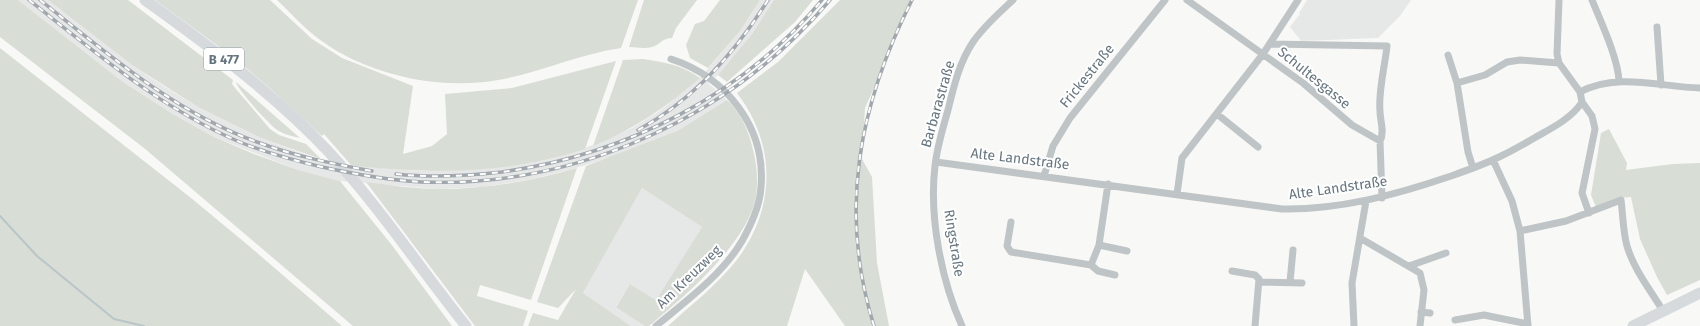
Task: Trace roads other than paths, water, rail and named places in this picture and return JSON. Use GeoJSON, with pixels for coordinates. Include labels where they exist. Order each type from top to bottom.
{"type":"FeatureCollection","features":[{"type":"Feature","properties":{"kind":"main road","name":"B 477"},"geometry":{"type":"LineString","coordinates":[[145,0],[232,65],[298,122],[326,150],[370,200],[465,325]]}},
{"type":"Feature","properties":{"kind":"main road"},"geometry":{"type":"LineString","coordinates":[[1633,326],[1700,293]]}},
{"type":"Feature","properties":{"kind":"street","name":"Barbarastraße"},"geometry":{"type":"LineString","coordinates":[[936,162],[958,71],[973,42],[979,34],[1013,0]]}},
{"type":"Feature","properties":{"kind":"street","name":"Frickestraße"},"geometry":{"type":"LineString","coordinates":[[1044,176],[1053,146],[1070,118],[1165,0]]}},
{"type":"Feature","properties":{"kind":"street","name":"Schultesgasse"},"geometry":{"type":"LineString","coordinates":[[1187,0],[1303,83],[1352,125],[1380,141]]}},
{"type":"Feature","properties":{"kind":"street"},"geometry":{"type":"LineString","coordinates":[[1177,194],[1182,158],[1263,54],[1298,0]]}},
{"type":"Feature","properties":{"kind":"street"},"geometry":{"type":"LineString","coordinates":[[1559,0],[1557,54],[1559,63],[1580,92],[1582,102],[1592,116],[1595,129],[1582,193],[1589,213]]}},
{"type":"Feature","properties":{"kind":"street"},"geometry":{"type":"LineString","coordinates":[[1592,0],[1610,45],[1619,73],[1619,81]]}},
{"type":"Feature","properties":{"kind":"street"},"geometry":{"type":"LineString","coordinates":[[1657,27],[1661,85]]}},
{"type":"Feature","properties":{"kind":"street"},"geometry":{"type":"LineString","coordinates":[[1270,44],[1387,46],[1379,103],[1382,137],[1380,141],[1382,198]]}},
{"type":"Feature","properties":{"kind":"street"},"geometry":{"type":"LineString","coordinates":[[1448,55],[1457,83],[1467,149],[1473,168]]}},
{"type":"Feature","properties":{"kind":"street","name":"Am Kreuzweg"},"geometry":{"type":"LineString","coordinates":[[656,326],[718,270],[741,242],[758,204],[761,187],[759,155],[750,127],[742,111],[720,85],[692,67],[671,58]]}},
{"type":"Feature","properties":{"kind":"street"},"geometry":{"type":"LineString","coordinates":[[1457,83],[1485,75],[1507,62],[1520,60],[1559,63]]}},
{"type":"Feature","properties":{"kind":"street"},"geometry":{"type":"LineString","coordinates":[[1580,92],[1592,86],[1619,81],[1700,88]]}},
{"type":"Feature","properties":{"kind":"street","name":"Alte Landstraße"},"geometry":{"type":"LineString","coordinates":[[936,162],[1294,209],[1382,198],[1423,186],[1473,168],[1492,160],[1548,130],[1575,110],[1582,102]]}},
{"type":"Feature","properties":{"kind":"street"},"geometry":{"type":"LineString","coordinates":[[1217,114],[1258,147]]}},
{"type":"Feature","properties":{"kind":"street"},"geometry":{"type":"LineString","coordinates":[[1455,320],[1484,315],[1528,325],[1520,231],[1511,199],[1492,160]]}},
{"type":"Feature","properties":{"kind":"street","name":"Ringstraße"},"geometry":{"type":"LineString","coordinates":[[936,162],[935,210],[938,238],[950,292],[962,326]]}},
{"type":"Feature","properties":{"kind":"street"},"geometry":{"type":"LineString","coordinates":[[1091,265],[1099,246],[1108,184]]}},
{"type":"Feature","properties":{"kind":"street"},"geometry":{"type":"LineString","coordinates":[[1520,231],[1566,221],[1621,200],[1625,237],[1631,255],[1663,311]]}},
{"type":"Feature","properties":{"kind":"street"},"geometry":{"type":"LineString","coordinates":[[1354,326],[1352,283],[1366,201]]}},
{"type":"Feature","properties":{"kind":"street"},"geometry":{"type":"LineString","coordinates":[[1011,222],[1007,246],[1011,252],[1091,265],[1098,271],[1115,275]]}},
{"type":"Feature","properties":{"kind":"street"},"geometry":{"type":"LineString","coordinates":[[1360,238],[1420,273],[1424,290],[1420,326]]}},
{"type":"Feature","properties":{"kind":"street"},"geometry":{"type":"LineString","coordinates":[[1099,246],[1127,251]]}},
{"type":"Feature","properties":{"kind":"street"},"geometry":{"type":"LineString","coordinates":[[1290,282],[1293,250]]}},
{"type":"Feature","properties":{"kind":"street"},"geometry":{"type":"LineString","coordinates":[[1409,266],[1446,253]]}},
{"type":"Feature","properties":{"kind":"street"},"geometry":{"type":"LineString","coordinates":[[1232,271],[1255,275],[1260,282],[1255,326]]}},
{"type":"Feature","properties":{"kind":"street"},"geometry":{"type":"LineString","coordinates":[[1260,282],[1302,283]]}},
{"type":"Feature","properties":{"kind":"street"},"geometry":{"type":"LineString","coordinates":[[1421,312],[1430,313]]}},
{"type":"Feature","properties":{"kind":"waterway"},"geometry":{"type":"LineString","coordinates":[[0,216],[37,256],[114,319],[144,326]]}},
{"type":"Feature","properties":{"kind":"railway"},"geometry":{"type":"LineString","coordinates":[[29,0],[128,77],[153,94],[180,111],[235,140],[300,162],[322,167],[396,180],[421,182],[479,181],[536,173],[592,158],[646,138],[698,111],[746,79],[790,42],[830,0]]}},
{"type":"Feature","properties":{"kind":"railway"},"geometry":{"type":"LineString","coordinates":[[40,0],[143,80],[198,115],[227,130],[285,151],[314,159],[372,171]]}},
{"type":"Feature","properties":{"kind":"railway"},"geometry":{"type":"LineString","coordinates":[[638,130],[677,104],[712,74],[742,38],[768,0]]}},
{"type":"Feature","properties":{"kind":"railway"},"geometry":{"type":"LineString","coordinates":[[396,174],[449,176],[502,172],[547,164],[592,151],[636,135],[678,116],[718,92],[755,65],[790,34],[822,0]]}},
{"type":"Feature","properties":{"kind":"railway"},"geometry":{"type":"LineString","coordinates":[[874,326],[863,283],[857,241],[856,200],[860,159],[867,119],[879,79],[894,39],[912,0]]}}]}
